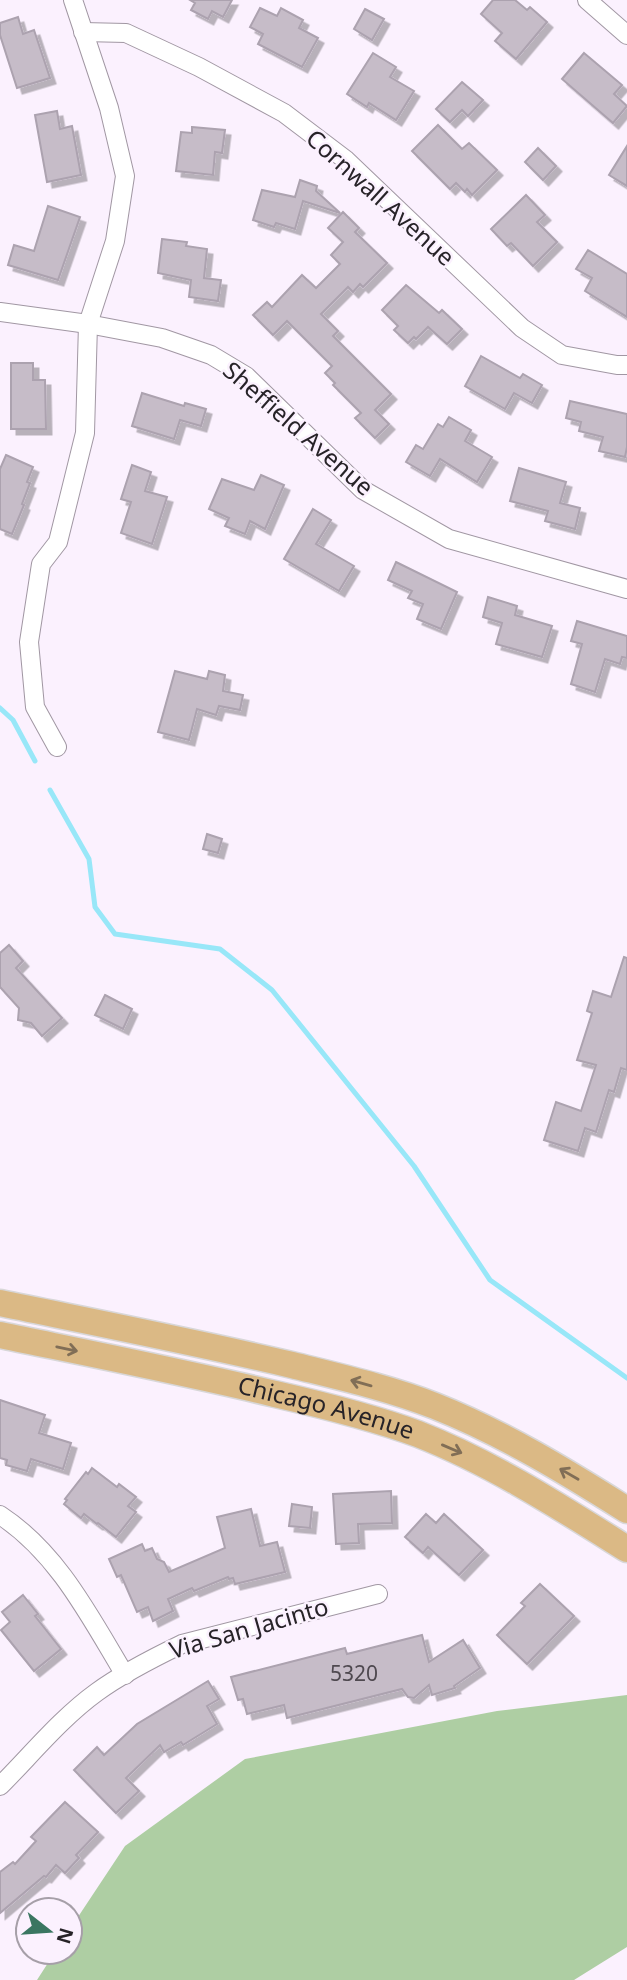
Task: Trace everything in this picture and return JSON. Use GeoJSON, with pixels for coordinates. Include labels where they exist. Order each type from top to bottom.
{"type":"FeatureCollection","features":[{"type":"Feature","properties":{"kind":"main road","name":"Chicago Avenue"},"geometry":{"type":"LineString","coordinates":[[0,1303],[243,1353],[356,1381],[433,1405],[492,1431],[572,1475],[627,1510]]}},
{"type":"Feature","properties":{"kind":"main road","name":"Chicago Avenue"},"geometry":{"type":"LineString","coordinates":[[0,1335],[344,1410],[417,1434],[472,1458],[549,1500],[627,1549]]}},
{"type":"Feature","properties":{"kind":"street"},"geometry":{"type":"LineString","coordinates":[[57,747],[35,707],[29,642],[41,564],[58,542],[85,433],[88,324],[115,241],[125,176],[108,108],[73,0]]}},
{"type":"Feature","properties":{"kind":"street"},"geometry":{"type":"LineString","coordinates":[[587,0],[627,35]]}},
{"type":"Feature","properties":{"kind":"street","name":"Cornwall Avenue"},"geometry":{"type":"LineString","coordinates":[[83,32],[126,33],[199,67],[284,113],[346,160],[522,328],[562,355],[627,365]]}},
{"type":"Feature","properties":{"kind":"street","name":"Sheffield Avenue"},"geometry":{"type":"LineString","coordinates":[[0,312],[162,338],[211,355],[246,376],[363,491],[449,540],[627,589]]}},
{"type":"Feature","properties":{"kind":"street"},"geometry":{"type":"LineString","coordinates":[[0,1515],[39,1545],[59,1570],[125,1675]]}},
{"type":"Feature","properties":{"kind":"street","name":"Via San Jacinto"},"geometry":{"type":"LineString","coordinates":[[0,1786],[97,1691],[182,1644],[378,1594]]}},
{"type":"Feature","properties":{"kind":"green space"},"geometry":{"type":"Polygon","coordinates":[[[627,1695],[627,1947],[574,1980],[37,1980],[46,1966],[84,1966],[84,1908],[125,1846],[245,1759],[497,1711],[627,1695]]]}},
{"type":"Feature","properties":{"kind":"building"},"geometry":{"type":"Polygon","coordinates":[[[190,0],[232,0],[223,17],[212,11],[208,19],[191,10],[195,3],[190,0]]]}},
{"type":"Feature","properties":{"kind":"building"},"geometry":{"type":"Polygon","coordinates":[[[493,0],[515,0],[527,10],[530,7],[547,22],[516,59],[495,41],[502,33],[481,14],[493,0]]]}},
{"type":"Feature","properties":{"kind":"building"},"geometry":{"type":"Polygon","coordinates":[[[260,8],[277,16],[281,8],[303,20],[299,28],[318,38],[302,67],[258,44],[263,34],[250,27],[260,8]]]}},
{"type":"Feature","properties":{"kind":"building"},"geometry":{"type":"Polygon","coordinates":[[[365,9],[384,19],[372,40],[354,29],[365,9]]]}},
{"type":"Feature","properties":{"kind":"building"},"geometry":{"type":"Polygon","coordinates":[[[18,17],[23,34],[34,30],[50,78],[17,88],[0,35],[0,23],[18,17]]]}},
{"type":"Feature","properties":{"kind":"building"},"geometry":{"type":"Polygon","coordinates":[[[373,53],[396,67],[390,77],[414,91],[396,120],[369,103],[367,107],[347,94],[373,53]]]}},
{"type":"Feature","properties":{"kind":"building"},"geometry":{"type":"Polygon","coordinates":[[[584,53],[622,85],[614,94],[627,106],[613,123],[562,79],[584,53]]]}},
{"type":"Feature","properties":{"kind":"building"},"geometry":{"type":"Polygon","coordinates":[[[462,82],[483,100],[468,116],[462,110],[450,122],[436,109],[462,82]]]}},
{"type":"Feature","properties":{"kind":"building"},"geometry":{"type":"Polygon","coordinates":[[[57,111],[60,129],[72,126],[81,175],[47,182],[35,115],[57,111]]]}},
{"type":"Feature","properties":{"kind":"building"},"geometry":{"type":"Polygon","coordinates":[[[438,125],[462,149],[469,143],[497,170],[472,195],[456,183],[450,189],[412,151],[438,125]]]}},
{"type":"Feature","properties":{"kind":"building"},"geometry":{"type":"Polygon","coordinates":[[[192,127],[225,130],[222,153],[215,152],[213,175],[176,171],[181,132],[192,133],[192,127]]]}},
{"type":"Feature","properties":{"kind":"building"},"geometry":{"type":"Polygon","coordinates":[[[627,146],[627,186],[609,175],[627,146]]]}},
{"type":"Feature","properties":{"kind":"building"},"geometry":{"type":"Polygon","coordinates":[[[538,148],[556,166],[543,180],[525,162],[538,148]]]}},
{"type":"Feature","properties":{"kind":"building"},"geometry":{"type":"Polygon","coordinates":[[[300,180],[317,186],[316,191],[340,213],[303,201],[295,229],[276,223],[274,227],[253,220],[262,190],[295,197],[300,180]]]}},
{"type":"Feature","properties":{"kind":"building"},"geometry":{"type":"Polygon","coordinates":[[[526,195],[545,215],[537,222],[557,242],[533,266],[511,243],[507,246],[491,229],[526,195]]]}},
{"type":"Feature","properties":{"kind":"building"},"geometry":{"type":"Polygon","coordinates":[[[48,206],[80,217],[58,280],[8,265],[14,245],[34,251],[48,206]]]}},
{"type":"Feature","properties":{"kind":"building"},"geometry":{"type":"Polygon","coordinates":[[[343,212],[359,228],[355,232],[387,263],[363,287],[360,284],[353,292],[348,287],[321,314],[338,331],[333,336],[391,394],[375,410],[389,424],[375,438],[355,418],[361,413],[325,373],[332,366],[287,321],[273,335],[253,315],[267,302],[272,307],[302,275],[316,288],[340,264],[331,255],[343,242],[328,228],[343,212]]]}},
{"type":"Feature","properties":{"kind":"building"},"geometry":{"type":"Polygon","coordinates":[[[162,239],[187,242],[186,246],[207,249],[204,278],[221,280],[218,301],[189,297],[191,280],[158,273],[162,239]]]}},
{"type":"Feature","properties":{"kind":"building"},"geometry":{"type":"Polygon","coordinates":[[[588,250],[627,274],[627,317],[585,291],[592,278],[576,269],[588,250]]]}},
{"type":"Feature","properties":{"kind":"building"},"geometry":{"type":"Polygon","coordinates":[[[406,285],[439,313],[442,310],[462,329],[447,344],[428,327],[408,343],[394,330],[398,326],[382,310],[406,285]]]}},
{"type":"Feature","properties":{"kind":"building"},"geometry":{"type":"Polygon","coordinates":[[[481,356],[520,378],[523,374],[542,385],[532,403],[514,393],[505,409],[465,386],[481,356]]]}},
{"type":"Feature","properties":{"kind":"building"},"geometry":{"type":"Polygon","coordinates":[[[11,363],[33,363],[33,380],[45,380],[46,429],[11,429],[11,363]]]}},
{"type":"Feature","properties":{"kind":"building"},"geometry":{"type":"Polygon","coordinates":[[[142,393],[184,406],[185,403],[206,409],[201,426],[180,420],[174,439],[132,426],[142,393]]]}},
{"type":"Feature","properties":{"kind":"building"},"geometry":{"type":"Polygon","coordinates":[[[570,401],[627,414],[625,457],[599,451],[603,437],[579,431],[581,422],[566,418],[570,401]]]}},
{"type":"Feature","properties":{"kind":"building"},"geometry":{"type":"Polygon","coordinates":[[[449,417],[471,430],[465,441],[492,457],[477,482],[440,459],[430,476],[406,462],[416,445],[423,449],[438,424],[443,427],[449,417]]]}},
{"type":"Feature","properties":{"kind":"building"},"geometry":{"type":"Polygon","coordinates":[[[6,455],[33,467],[27,482],[30,483],[22,504],[24,505],[12,534],[0,529],[0,469],[6,455]]]}},
{"type":"Feature","properties":{"kind":"building"},"geometry":{"type":"Polygon","coordinates":[[[132,465],[151,472],[145,491],[167,497],[152,544],[121,533],[131,502],[121,499],[132,465]]]}},
{"type":"Feature","properties":{"kind":"building"},"geometry":{"type":"Polygon","coordinates":[[[519,468],[566,482],[560,503],[580,508],[575,529],[545,521],[548,511],[510,501],[519,468]]]}},
{"type":"Feature","properties":{"kind":"building"},"geometry":{"type":"Polygon","coordinates":[[[261,475],[284,485],[265,529],[250,521],[245,534],[225,526],[229,518],[209,509],[222,479],[254,490],[261,475]]]}},
{"type":"Feature","properties":{"kind":"building"},"geometry":{"type":"Polygon","coordinates":[[[313,509],[331,520],[316,544],[354,566],[339,591],[284,559],[313,509]]]}},
{"type":"Feature","properties":{"kind":"building"},"geometry":{"type":"Polygon","coordinates":[[[396,562],[457,592],[441,629],[417,619],[423,604],[408,598],[412,591],[388,580],[396,562]]]}},
{"type":"Feature","properties":{"kind":"building"},"geometry":{"type":"Polygon","coordinates":[[[488,597],[517,606],[515,615],[552,626],[542,657],[496,644],[502,623],[483,617],[488,597]]]}},
{"type":"Feature","properties":{"kind":"building"},"geometry":{"type":"Polygon","coordinates":[[[577,621],[627,636],[627,658],[622,657],[620,664],[605,659],[595,692],[571,684],[582,644],[571,641],[577,621]]]}},
{"type":"Feature","properties":{"kind":"building"},"geometry":{"type":"Polygon","coordinates":[[[175,671],[207,679],[209,671],[225,675],[223,691],[243,695],[240,710],[219,706],[216,715],[197,709],[189,740],[158,732],[175,671]]]}},
{"type":"Feature","properties":{"kind":"building"},"geometry":{"type":"Polygon","coordinates":[[[207,834],[222,839],[218,853],[203,849],[207,834]]]}},
{"type":"Feature","properties":{"kind":"building"},"geometry":{"type":"Polygon","coordinates":[[[9,945],[23,961],[16,968],[62,1018],[42,1036],[31,1023],[18,1020],[19,1008],[0,987],[0,953],[9,945]]]}},
{"type":"Feature","properties":{"kind":"building"},"geometry":{"type":"Polygon","coordinates":[[[624,957],[627,958],[627,1070],[621,1068],[614,1092],[609,1090],[596,1132],[585,1128],[578,1151],[544,1140],[556,1102],[581,1111],[596,1065],[577,1060],[592,1013],[587,1011],[593,991],[611,997],[624,957]]]}},
{"type":"Feature","properties":{"kind":"building"},"geometry":{"type":"Polygon","coordinates":[[[105,995],[132,1009],[123,1029],[95,1015],[105,995]]]}},
{"type":"Feature","properties":{"kind":"building"},"geometry":{"type":"Polygon","coordinates":[[[0,1400],[45,1415],[39,1433],[71,1443],[63,1469],[31,1459],[27,1471],[6,1465],[7,1460],[0,1458],[0,1400]]]}},
{"type":"Feature","properties":{"kind":"building"},"geometry":{"type":"Polygon","coordinates":[[[92,1468],[117,1487],[119,1484],[136,1497],[128,1506],[136,1512],[116,1537],[84,1514],[81,1518],[64,1504],[86,1472],[88,1474],[92,1468]]]}},
{"type":"Feature","properties":{"kind":"building"},"geometry":{"type":"Polygon","coordinates":[[[391,1491],[392,1523],[358,1524],[359,1543],[336,1544],[333,1494],[391,1491]]]}},
{"type":"Feature","properties":{"kind":"building"},"geometry":{"type":"Polygon","coordinates":[[[292,1504],[312,1507],[310,1528],[289,1526],[292,1504]]]}},
{"type":"Feature","properties":{"kind":"building"},"geometry":{"type":"Polygon","coordinates":[[[251,1509],[260,1546],[277,1542],[285,1572],[235,1584],[233,1578],[228,1577],[194,1591],[192,1588],[168,1599],[173,1611],[153,1621],[148,1607],[137,1612],[121,1575],[117,1577],[109,1559],[142,1544],[145,1551],[152,1548],[157,1559],[164,1562],[169,1572],[225,1548],[217,1517],[251,1509]]]}},
{"type":"Feature","properties":{"kind":"building"},"geometry":{"type":"Polygon","coordinates":[[[426,1514],[436,1523],[444,1514],[483,1550],[459,1575],[428,1547],[423,1553],[405,1537],[426,1514]]]}},
{"type":"Feature","properties":{"kind":"building"},"geometry":{"type":"Polygon","coordinates":[[[540,1584],[574,1616],[527,1664],[497,1635],[525,1606],[521,1603],[540,1584]]]}},
{"type":"Feature","properties":{"kind":"building"},"geometry":{"type":"Polygon","coordinates":[[[23,1595],[38,1614],[35,1616],[61,1649],[34,1671],[1,1630],[10,1622],[2,1612],[23,1595]]]}},
{"type":"Feature","properties":{"kind":"building"},"geometry":{"type":"Polygon","coordinates":[[[422,1635],[429,1662],[463,1640],[480,1668],[454,1686],[455,1688],[432,1695],[429,1685],[414,1698],[408,1697],[402,1689],[287,1718],[284,1705],[247,1714],[243,1699],[238,1700],[231,1677],[345,1648],[347,1654],[422,1635]]]}},
{"type":"Feature","properties":{"kind":"building"},"geometry":{"type":"Polygon","coordinates":[[[208,1681],[219,1699],[207,1706],[217,1724],[183,1745],[181,1742],[164,1752],[160,1745],[126,1778],[139,1791],[116,1813],[74,1770],[97,1747],[104,1755],[137,1724],[208,1681]]]}},
{"type":"Feature","properties":{"kind":"building"},"geometry":{"type":"Polygon","coordinates":[[[65,1802],[98,1832],[76,1855],[79,1858],[65,1873],[56,1865],[46,1877],[20,1896],[14,1896],[14,1901],[0,1913],[0,1872],[13,1862],[15,1864],[36,1841],[31,1837],[65,1802]]]}},
{"type":"Feature","properties":{"kind":"waterway"},"geometry":{"type":"LineString","coordinates":[[0,708],[13,720],[35,761]]}},
{"type":"Feature","properties":{"kind":"waterway"},"geometry":{"type":"LineString","coordinates":[[50,790],[89,859],[95,907],[115,934],[220,949],[272,990],[414,1166],[490,1280],[627,1378]]}}]}
